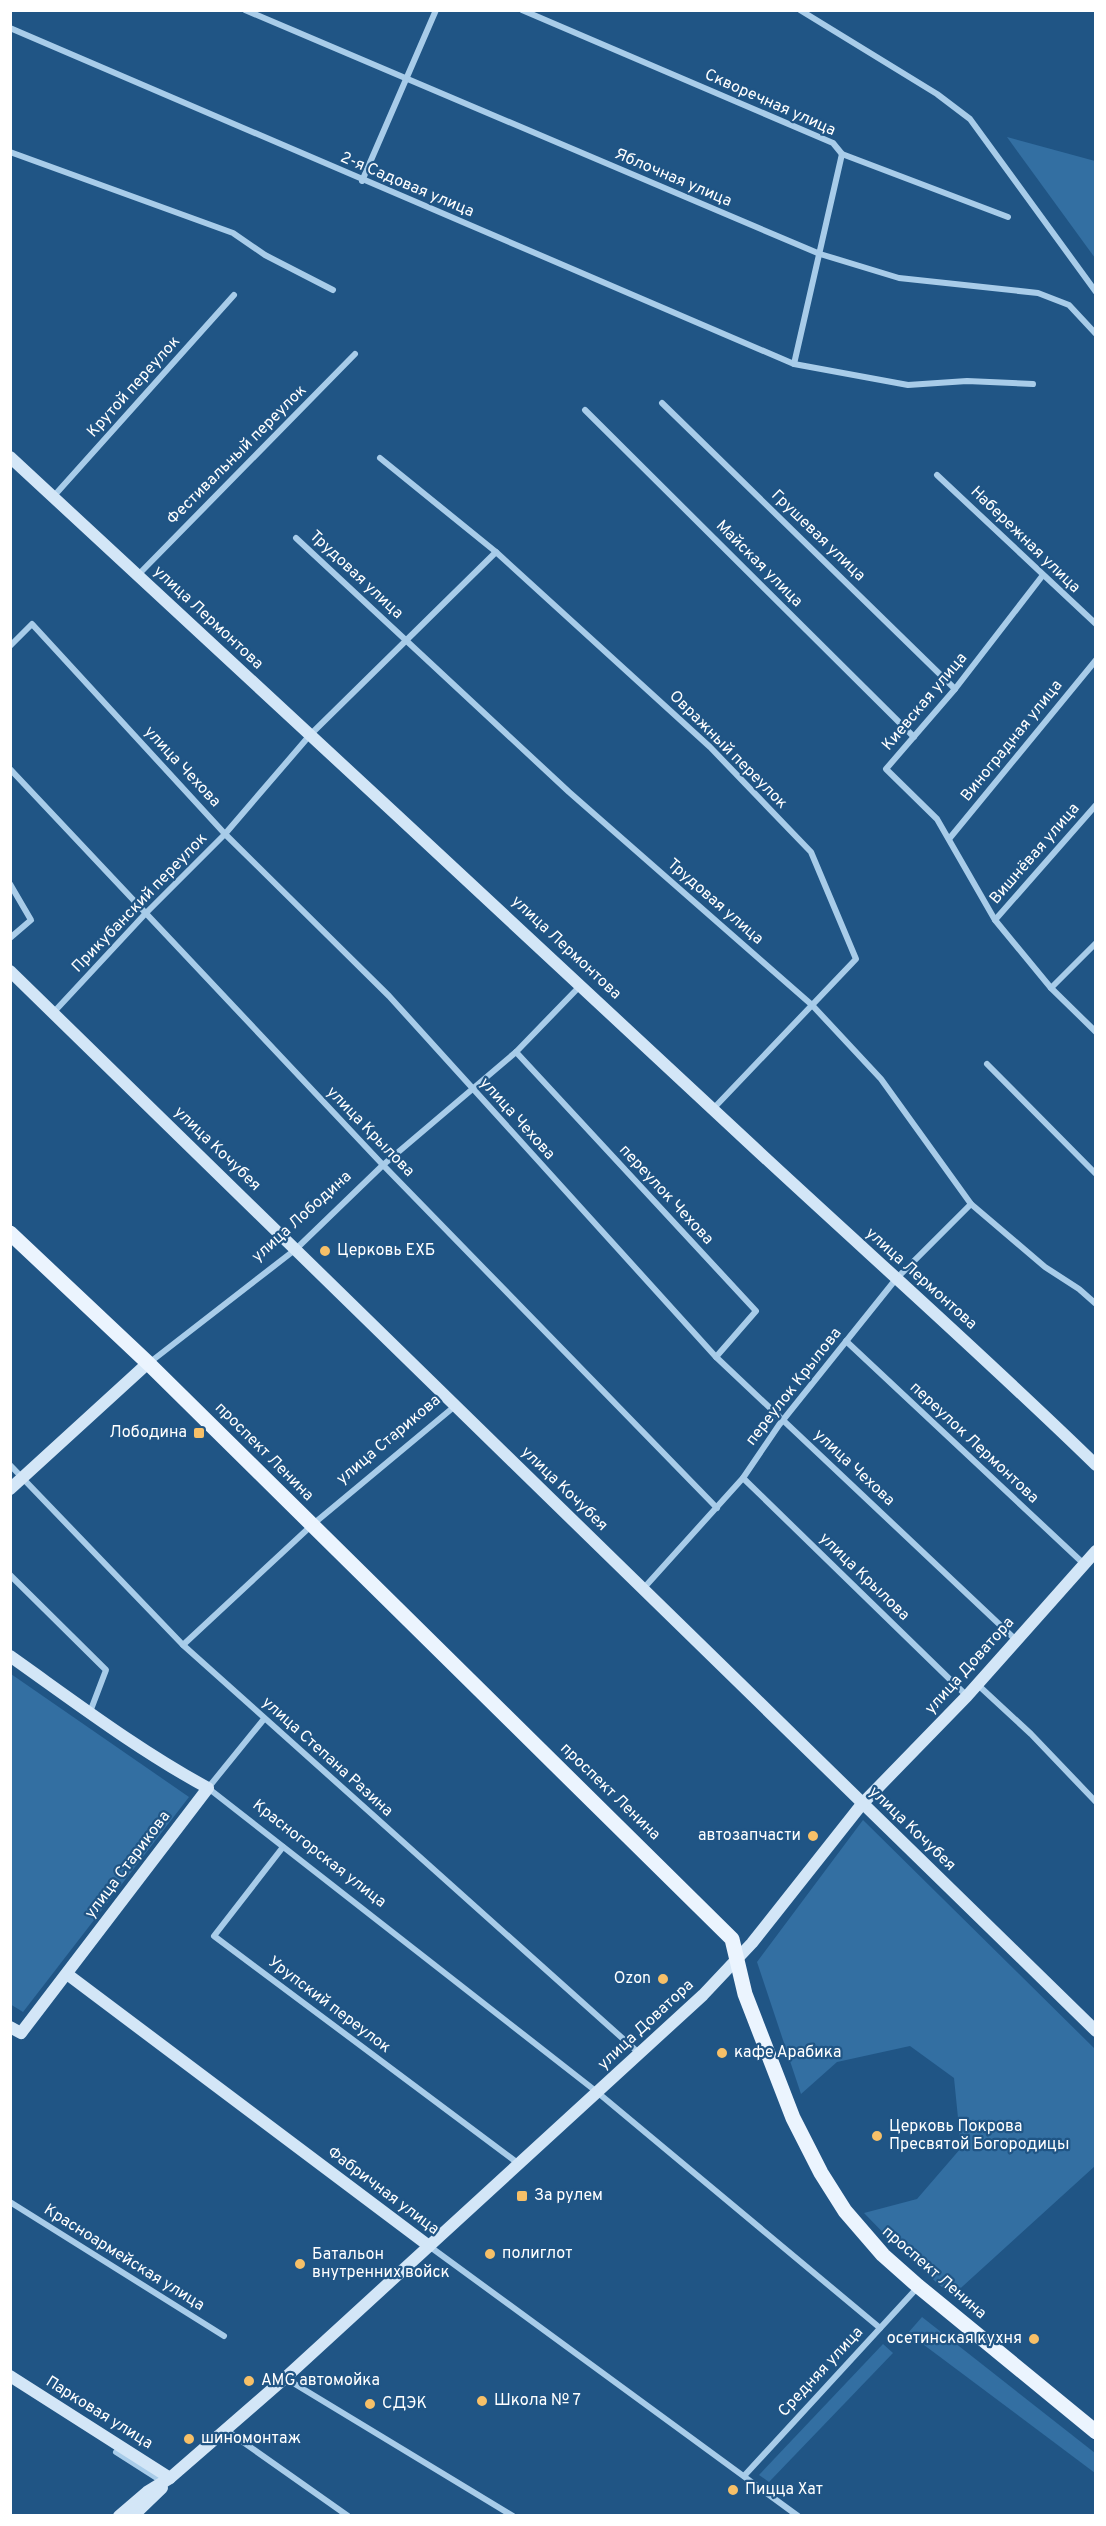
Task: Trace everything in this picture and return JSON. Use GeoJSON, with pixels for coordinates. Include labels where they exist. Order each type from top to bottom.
{"type":"FeatureCollection","features":[{"type":"Feature","properties":{"kind":"main road","name":"проспект Ленина"},"geometry":{"type":"LineString","coordinates":[[10,1233],[148,1363],[732,1939],[745,1994],[793,2118],[821,2173],[863,2233],[918,2286],[1095,2432]]}},
{"type":"Feature","properties":{"kind":"street","name":"Яблочная улица"},"geometry":{"type":"LineString","coordinates":[[245,10],[820,254],[899,278],[1038,293],[1069,305],[1095,334]]}},
{"type":"Feature","properties":{"kind":"street"},"geometry":{"type":"LineString","coordinates":[[362,181],[436,10]]}},
{"type":"Feature","properties":{"kind":"street","name":"Скворечная улица"},"geometry":{"type":"LineString","coordinates":[[522,10],[834,143],[842,154],[1008,217]]}},
{"type":"Feature","properties":{"kind":"street"},"geometry":{"type":"LineString","coordinates":[[800,10],[937,94],[970,118],[1095,292]]}},
{"type":"Feature","properties":{"kind":"street","name":"2-я Садовая улица"},"geometry":{"type":"LineString","coordinates":[[10,28],[362,181],[794,364],[908,385],[967,381],[1033,384]]}},
{"type":"Feature","properties":{"kind":"street"},"geometry":{"type":"LineString","coordinates":[[10,152],[233,233],[264,255],[333,290]]}},
{"type":"Feature","properties":{"kind":"street"},"geometry":{"type":"LineString","coordinates":[[794,364],[842,154]]}},
{"type":"Feature","properties":{"kind":"street","name":"Крутой переулок"},"geometry":{"type":"LineString","coordinates":[[53,497],[234,295]]}},
{"type":"Feature","properties":{"kind":"street","name":"Фестивальный переулок"},"geometry":{"type":"LineString","coordinates":[[137,575],[355,354]]}},
{"type":"Feature","properties":{"kind":"street","name":"Грушевая улица"},"geometry":{"type":"LineString","coordinates":[[662,403],[955,689]]}},
{"type":"Feature","properties":{"kind":"street","name":"Майская улица"},"geometry":{"type":"LineString","coordinates":[[585,410],[915,737]]}},
{"type":"Feature","properties":{"kind":"street","name":"улица Лермонтова"},"geometry":{"type":"LineString","coordinates":[[10,457],[582,985],[896,1280],[1010,1381],[1095,1465]]}},
{"type":"Feature","properties":{"kind":"street","name":"Овражный переулок"},"geometry":{"type":"LineString","coordinates":[[380,458],[496,552],[710,747],[811,852],[856,959],[713,1109]]}},
{"type":"Feature","properties":{"kind":"street","name":"Набережная улица"},"geometry":{"type":"LineString","coordinates":[[937,475],[1095,624]]}},
{"type":"Feature","properties":{"kind":"street","name":"Трудовая улица"},"geometry":{"type":"LineString","coordinates":[[296,538],[569,792],[812,1005],[881,1079],[971,1204],[1044,1267],[1079,1289],[1095,1304]]}},
{"type":"Feature","properties":{"kind":"street","name":"Прикубанский переулок"},"geometry":{"type":"LineString","coordinates":[[53,1013],[145,914],[225,834],[310,735],[496,552]]}},
{"type":"Feature","properties":{"kind":"street","name":"Киевская улица"},"geometry":{"type":"LineString","coordinates":[[1042,575],[955,689],[886,769],[937,819],[995,920],[1051,988],[1095,1032]]}},
{"type":"Feature","properties":{"kind":"street","name":"улица Чехова"},"geometry":{"type":"LineString","coordinates":[[10,646],[32,624],[225,834],[389,996],[716,1357],[1017,1640]]}},
{"type":"Feature","properties":{"kind":"street","name":"Виноградная улица"},"geometry":{"type":"LineString","coordinates":[[949,839],[1095,660]]}},
{"type":"Feature","properties":{"kind":"street","name":"улица Крылова"},"geometry":{"type":"LineString","coordinates":[[10,769],[383,1165],[717,1508]]}},
{"type":"Feature","properties":{"kind":"street","name":"Вишнёвая улица"},"geometry":{"type":"LineString","coordinates":[[995,920],[1095,805]]}},
{"type":"Feature","properties":{"kind":"street"},"geometry":{"type":"LineString","coordinates":[[10,884],[31,920],[10,938]]}},
{"type":"Feature","properties":{"kind":"street"},"geometry":{"type":"LineString","coordinates":[[1051,988],[1095,943]]}},
{"type":"Feature","properties":{"kind":"street","name":"улица Кочубея"},"geometry":{"type":"LineString","coordinates":[[10,971],[1095,2031]]}},
{"type":"Feature","properties":{"kind":"street","name":"улица Лободина"},"geometry":{"type":"LineString","coordinates":[[10,1489],[148,1363],[296,1249],[383,1165],[473,1091],[516,1052],[582,985]]}},
{"type":"Feature","properties":{"kind":"street","name":"переулок Чехова"},"geometry":{"type":"LineString","coordinates":[[516,1052],[756,1311],[716,1357]]}},
{"type":"Feature","properties":{"kind":"street"},"geometry":{"type":"LineString","coordinates":[[987,1064],[1095,1174]]}},
{"type":"Feature","properties":{"kind":"street","name":"переулок Крылова"},"geometry":{"type":"LineString","coordinates":[[643,1590],[743,1478],[783,1419],[896,1280],[971,1204]]}},
{"type":"Feature","properties":{"kind":"street","name":"переулок Лермонтова"},"geometry":{"type":"LineString","coordinates":[[846,1341],[1084,1564]]}},
{"type":"Feature","properties":{"kind":"street","name":"улица Старикова"},"geometry":{"type":"LineString","coordinates":[[183,1645],[312,1525],[456,1406]]}},
{"type":"Feature","properties":{"kind":"street","name":"улица Степана Разина"},"geometry":{"type":"LineString","coordinates":[[10,1465],[183,1645],[640,2055]]}},
{"type":"Feature","properties":{"kind":"street","name":"улица Крылова"},"geometry":{"type":"LineString","coordinates":[[743,1478],[967,1696]]}},
{"type":"Feature","properties":{"kind":"street","name":"улица Доватора"},"geometry":{"type":"LineString","coordinates":[[119,2516],[167,2480],[285,2378],[640,2055],[738,1959],[862,1804],[967,1696],[1095,1551]]}},
{"type":"Feature","properties":{"kind":"street"},"geometry":{"type":"LineString","coordinates":[[10,1575],[106,1670],[90,1713]]}},
{"type":"Feature","properties":{"kind":"street","name":"Красногорская улица"},"geometry":{"type":"LineString","coordinates":[[10,1656],[176,1771],[208,1788],[597,2092]]}},
{"type":"Feature","properties":{"kind":"street"},"geometry":{"type":"LineString","coordinates":[[978,1684],[1031,1734],[1095,1802]]}},
{"type":"Feature","properties":{"kind":"street","name":"улица Старикова"},"geometry":{"type":"LineString","coordinates":[[16,2030],[67,1974],[208,1788],[264,1719]]}},
{"type":"Feature","properties":{"kind":"street","name":"Урупский переулок"},"geometry":{"type":"LineString","coordinates":[[283,1847],[214,1936],[519,2164]]}},
{"type":"Feature","properties":{"kind":"street","name":"Фабричная улица"},"geometry":{"type":"LineString","coordinates":[[67,1974],[429,2246],[798,2516]]}},
{"type":"Feature","properties":{"kind":"street"},"geometry":{"type":"LineString","coordinates":[[597,2092],[880,2328]]}},
{"type":"Feature","properties":{"kind":"street","name":"Красноармейская улица"},"geometry":{"type":"LineString","coordinates":[[10,2202],[224,2336]]}},
{"type":"Feature","properties":{"kind":"street","name":"Средняя улица"},"geometry":{"type":"LineString","coordinates":[[744,2476],[918,2286]]}},
{"type":"Feature","properties":{"kind":"street","name":"Парковая улица"},"geometry":{"type":"LineString","coordinates":[[10,2376],[167,2480]]}},
{"type":"Feature","properties":{"kind":"street"},"geometry":{"type":"LineString","coordinates":[[285,2378],[513,2516]]}},
{"type":"Feature","properties":{"kind":"street"},"geometry":{"type":"LineString","coordinates":[[226,2430],[348,2516]]}},
{"type":"Feature","properties":{"kind":"street"},"geometry":{"type":"LineString","coordinates":[[116,2452],[167,2480]]}},
{"type":"Feature","properties":{"kind":"street","name":"улица Доватора"},"geometry":{"type":"LineString","coordinates":[[133,2516],[167,2480]]}},
{"type":"Feature","properties":{"kind":"shaded area"},"geometry":{"type":"Polygon","coordinates":[[[1007,137],[1095,161],[1095,258],[1007,137]]]}},
{"type":"Feature","properties":{"kind":"shaded area"},"geometry":{"type":"Polygon","coordinates":[[[11,1674],[189,1797],[23,2012],[10,2004],[11,1674]]]}},
{"type":"Feature","properties":{"kind":"shaded area"},"geometry":{"type":"Polygon","coordinates":[[[863,1820],[1095,2049],[1095,2166],[952,2296],[902,2252],[864,2213],[917,2199],[961,2148],[954,2078],[910,2046],[837,2062],[801,2094],[757,1962],[863,1820]]]}},
{"type":"Feature","properties":{"kind":"shaded area"},"geometry":{"type":"Polygon","coordinates":[[[922,2317],[1095,2453],[1095,2473],[908,2333],[922,2317]]]}},
{"type":"Feature","properties":{"kind":"shaded area"},"geometry":{"type":"Polygon","coordinates":[[[883,2344],[893,2353],[769,2482],[759,2475],[883,2344]]]}},
{"type":"Feature","properties":{"kind":"place","name":"Церковь ЕХБ"},"geometry":{"type":"Point","coordinates":[325,1251]}},
{"type":"Feature","properties":{"kind":"place","name":"Лободина"},"geometry":{"type":"Point","coordinates":[199,1433]}},
{"type":"Feature","properties":{"kind":"place","name":"автозапчасти"},"geometry":{"type":"Point","coordinates":[813,1836]}},
{"type":"Feature","properties":{"kind":"place","name":"Ozon"},"geometry":{"type":"Point","coordinates":[663,1979]}},
{"type":"Feature","properties":{"kind":"place","name":"кафе Арабика"},"geometry":{"type":"Point","coordinates":[722,2053]}},
{"type":"Feature","properties":{"kind":"place","name":"Церковь Покрова Пресвятой Богородицы"},"geometry":{"type":"Point","coordinates":[877,2136]}},
{"type":"Feature","properties":{"kind":"place","name":"За рулем"},"geometry":{"type":"Point","coordinates":[522,2196]}},
{"type":"Feature","properties":{"kind":"place","name":"полиглот"},"geometry":{"type":"Point","coordinates":[490,2254]}},
{"type":"Feature","properties":{"kind":"place","name":"Батальон внутренних войск"},"geometry":{"type":"Point","coordinates":[300,2264]}},
{"type":"Feature","properties":{"kind":"place","name":"осетинская кухня"},"geometry":{"type":"Point","coordinates":[1034,2339]}},
{"type":"Feature","properties":{"kind":"place","name":"AMG автомойка"},"geometry":{"type":"Point","coordinates":[249,2381]}},
{"type":"Feature","properties":{"kind":"place","name":"Школа № 7"},"geometry":{"type":"Point","coordinates":[482,2401]}},
{"type":"Feature","properties":{"kind":"place","name":"СДЭК"},"geometry":{"type":"Point","coordinates":[370,2404]}},
{"type":"Feature","properties":{"kind":"place","name":"шиномонтаж"},"geometry":{"type":"Point","coordinates":[189,2439]}},
{"type":"Feature","properties":{"kind":"place","name":"Пицца Хат"},"geometry":{"type":"Point","coordinates":[733,2490]}}]}
